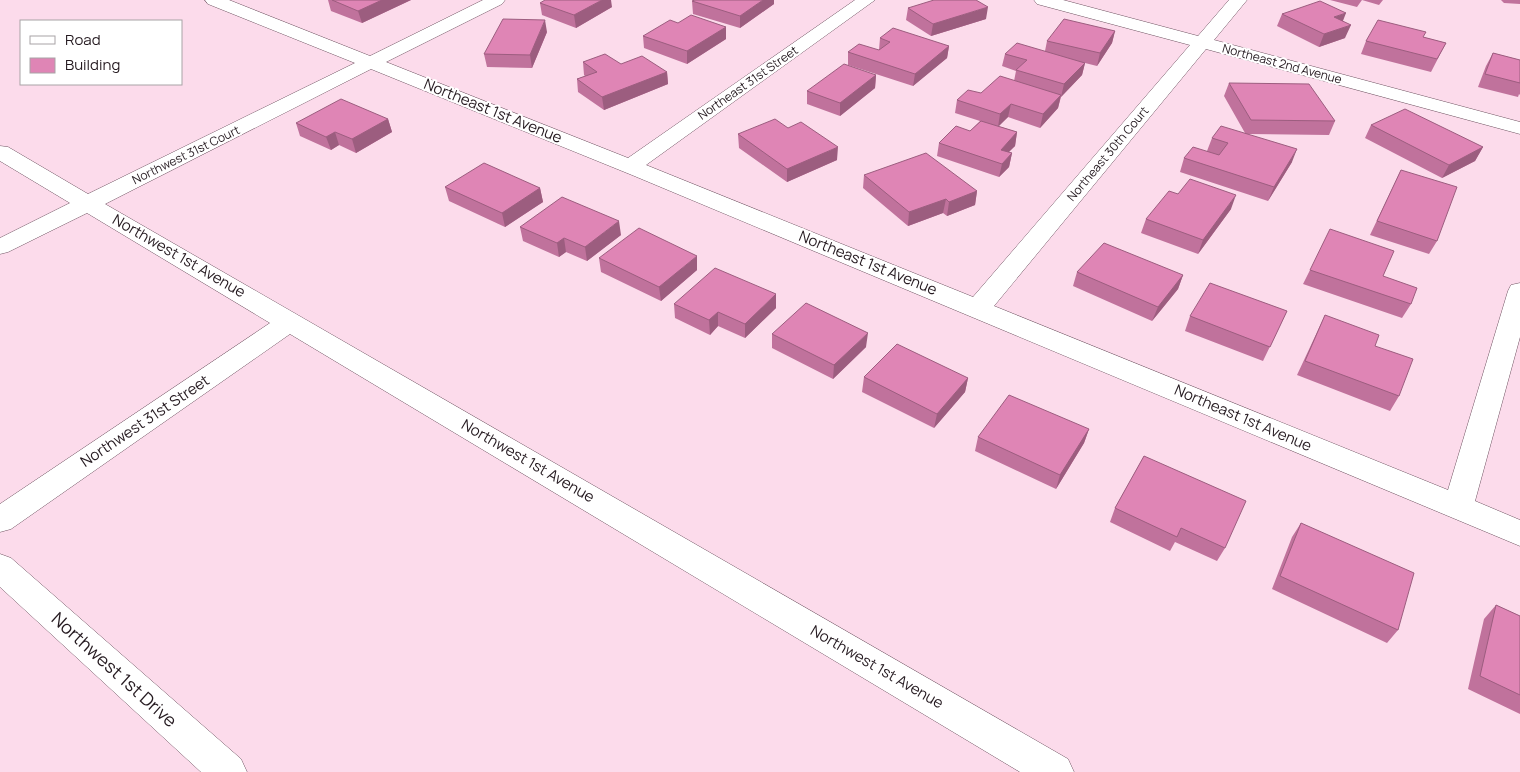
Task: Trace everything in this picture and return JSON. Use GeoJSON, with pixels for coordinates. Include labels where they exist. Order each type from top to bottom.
{"type":"FeatureCollection","features":[{"type":"Feature","properties":{"kind":"street","name":"Northeast 1st Avenue"},"geometry":{"type":"LineString","coordinates":[[214,0],[630,166],[978,308],[1520,533]]}},
{"type":"Feature","properties":{"kind":"street","name":"Northwest 31st Court"},"geometry":{"type":"LineString","coordinates":[[0,247],[496,0]]}},
{"type":"Feature","properties":{"kind":"street","name":"Northeast 31st Street"},"geometry":{"type":"LineString","coordinates":[[630,166],[866,0]]}},
{"type":"Feature","properties":{"kind":"street","name":"Northeast 2nd Avenue"},"geometry":{"type":"LineString","coordinates":[[1043,0],[1520,128]]}},
{"type":"Feature","properties":{"kind":"street","name":"Northeast 30th Court"},"geometry":{"type":"LineString","coordinates":[[978,308],[1238,0]]}},
{"type":"Feature","properties":{"kind":"street","name":"Northwest 1st Avenue"},"geometry":{"type":"LineString","coordinates":[[0,152],[1056,772]]}},
{"type":"Feature","properties":{"kind":"street"},"geometry":{"type":"LineString","coordinates":[[1458,507],[1520,291]]}},
{"type":"Feature","properties":{"kind":"street","name":"Northwest 31st Street"},"geometry":{"type":"LineString","coordinates":[[0,520],[291,322]]}},
{"type":"Feature","properties":{"kind":"street","name":"Northwest 1st Drive"},"geometry":{"type":"LineString","coordinates":[[0,567],[228,772]]}},
{"type":"Feature","properties":{"kind":"building"},"geometry":{"type":"Polygon","coordinates":[[[332,0],[382,0],[358,11],[332,0]]]}},
{"type":"Feature","properties":{"kind":"building"},"geometry":{"type":"Polygon","coordinates":[[[545,0],[602,0],[574,15],[540,3],[545,0]]]}},
{"type":"Feature","properties":{"kind":"building"},"geometry":{"type":"Polygon","coordinates":[[[763,0],[740,16],[692,1],[763,0]]]}},
{"type":"Feature","properties":{"kind":"building"},"geometry":{"type":"Polygon","coordinates":[[[934,0],[976,0],[988,7],[933,24],[908,8],[934,0]]]}},
{"type":"Feature","properties":{"kind":"building"},"geometry":{"type":"Polygon","coordinates":[[[1320,1],[1346,13],[1334,17],[1351,25],[1324,34],[1282,14],[1320,1]]]}},
{"type":"Feature","properties":{"kind":"building"},"geometry":{"type":"Polygon","coordinates":[[[691,15],[726,27],[687,51],[643,36],[670,20],[678,23],[691,15]]]}},
{"type":"Feature","properties":{"kind":"building"},"geometry":{"type":"Polygon","coordinates":[[[503,19],[545,20],[530,55],[484,54],[503,19]]]}},
{"type":"Feature","properties":{"kind":"building"},"geometry":{"type":"Polygon","coordinates":[[[1064,19],[1115,31],[1100,53],[1047,41],[1064,19]]]}},
{"type":"Feature","properties":{"kind":"building"},"geometry":{"type":"Polygon","coordinates":[[[1378,20],[1426,32],[1423,37],[1446,43],[1437,59],[1366,41],[1378,20]]]}},
{"type":"Feature","properties":{"kind":"building"},"geometry":{"type":"Polygon","coordinates":[[[893,28],[949,46],[915,74],[848,52],[859,44],[879,50],[890,42],[880,38],[893,28]]]}},
{"type":"Feature","properties":{"kind":"building"},"geometry":{"type":"Polygon","coordinates":[[[1017,43],[1085,63],[1064,84],[1016,70],[1027,60],[1005,54],[1017,43]]]}},
{"type":"Feature","properties":{"kind":"building"},"geometry":{"type":"Polygon","coordinates":[[[1493,53],[1520,60],[1520,83],[1485,74],[1493,53]]]}},
{"type":"Feature","properties":{"kind":"building"},"geometry":{"type":"Polygon","coordinates":[[[605,54],[621,64],[642,56],[667,72],[602,97],[577,79],[597,72],[583,62],[605,54]]]}},
{"type":"Feature","properties":{"kind":"building"},"geometry":{"type":"Polygon","coordinates":[[[844,64],[876,75],[840,103],[807,91],[844,64]]]}},
{"type":"Feature","properties":{"kind":"building"},"geometry":{"type":"Polygon","coordinates":[[[1000,76],[1061,95],[1043,114],[1011,104],[1000,114],[957,100],[968,90],[981,93],[1000,76]]]}},
{"type":"Feature","properties":{"kind":"building"},"geometry":{"type":"Polygon","coordinates":[[[1229,83],[1309,84],[1335,121],[1251,120],[1229,83]]]}},
{"type":"Feature","properties":{"kind":"building"},"geometry":{"type":"Polygon","coordinates":[[[341,99],[388,119],[352,139],[335,132],[326,137],[296,123],[341,99]]]}},
{"type":"Feature","properties":{"kind":"building"},"geometry":{"type":"Polygon","coordinates":[[[1405,109],[1483,147],[1449,165],[1371,125],[1405,109]]]}},
{"type":"Feature","properties":{"kind":"building"},"geometry":{"type":"Polygon","coordinates":[[[775,119],[788,128],[801,122],[838,147],[787,169],[738,134],[775,119]]]}},
{"type":"Feature","properties":{"kind":"building"},"geometry":{"type":"Polygon","coordinates":[[[981,121],[1017,132],[1001,150],[1012,153],[1002,164],[939,143],[956,126],[970,131],[981,121]]]}},
{"type":"Feature","properties":{"kind":"building"},"geometry":{"type":"Polygon","coordinates":[[[1221,126],[1297,149],[1274,187],[1184,158],[1193,147],[1219,155],[1228,143],[1212,138],[1221,126]]]}},
{"type":"Feature","properties":{"kind":"building"},"geometry":{"type":"Polygon","coordinates":[[[926,153],[977,191],[949,202],[946,199],[909,212],[864,175],[926,153]]]}},
{"type":"Feature","properties":{"kind":"building"},"geometry":{"type":"Polygon","coordinates":[[[484,163],[540,188],[502,213],[445,187],[484,163]]]}},
{"type":"Feature","properties":{"kind":"building"},"geometry":{"type":"Polygon","coordinates":[[[1401,170],[1457,187],[1437,241],[1377,221],[1401,170]]]}},
{"type":"Feature","properties":{"kind":"building"},"geometry":{"type":"Polygon","coordinates":[[[1190,179],[1236,195],[1203,240],[1146,219],[1169,191],[1178,194],[1190,179]]]}},
{"type":"Feature","properties":{"kind":"building"},"geometry":{"type":"Polygon","coordinates":[[[562,197],[619,221],[585,247],[564,238],[557,243],[520,227],[562,197]]]}},
{"type":"Feature","properties":{"kind":"building"},"geometry":{"type":"Polygon","coordinates":[[[639,228],[697,256],[659,287],[599,258],[639,228]]]}},
{"type":"Feature","properties":{"kind":"building"},"geometry":{"type":"Polygon","coordinates":[[[1330,229],[1394,251],[1383,276],[1417,288],[1411,304],[1310,270],[1330,229]]]}},
{"type":"Feature","properties":{"kind":"building"},"geometry":{"type":"Polygon","coordinates":[[[1104,243],[1183,275],[1158,307],[1077,272],[1104,243]]]}},
{"type":"Feature","properties":{"kind":"building"},"geometry":{"type":"Polygon","coordinates":[[[715,268],[776,294],[745,324],[718,312],[709,320],[674,304],[715,268]]]}},
{"type":"Feature","properties":{"kind":"building"},"geometry":{"type":"Polygon","coordinates":[[[1210,283],[1287,311],[1270,347],[1190,316],[1210,283]]]}},
{"type":"Feature","properties":{"kind":"building"},"geometry":{"type":"Polygon","coordinates":[[[806,303],[868,333],[834,365],[772,334],[806,303]]]}},
{"type":"Feature","properties":{"kind":"building"},"geometry":{"type":"Polygon","coordinates":[[[1325,315],[1379,335],[1375,346],[1413,359],[1399,396],[1305,361],[1325,315]]]}},
{"type":"Feature","properties":{"kind":"building"},"geometry":{"type":"Polygon","coordinates":[[[897,344],[968,378],[937,414],[864,377],[897,344]]]}},
{"type":"Feature","properties":{"kind":"building"},"geometry":{"type":"Polygon","coordinates":[[[1009,395],[1089,429],[1060,475],[978,437],[1009,395]]]}},
{"type":"Feature","properties":{"kind":"building"},"geometry":{"type":"Polygon","coordinates":[[[1144,456],[1246,501],[1225,548],[1181,528],[1177,537],[1115,508],[1144,456]]]}},
{"type":"Feature","properties":{"kind":"building"},"geometry":{"type":"Polygon","coordinates":[[[1301,523],[1414,573],[1398,630],[1280,576],[1301,523]]]}},
{"type":"Feature","properties":{"kind":"building"},"geometry":{"type":"Polygon","coordinates":[[[1496,605],[1520,616],[1520,695],[1480,676],[1496,605]]]}}]}
